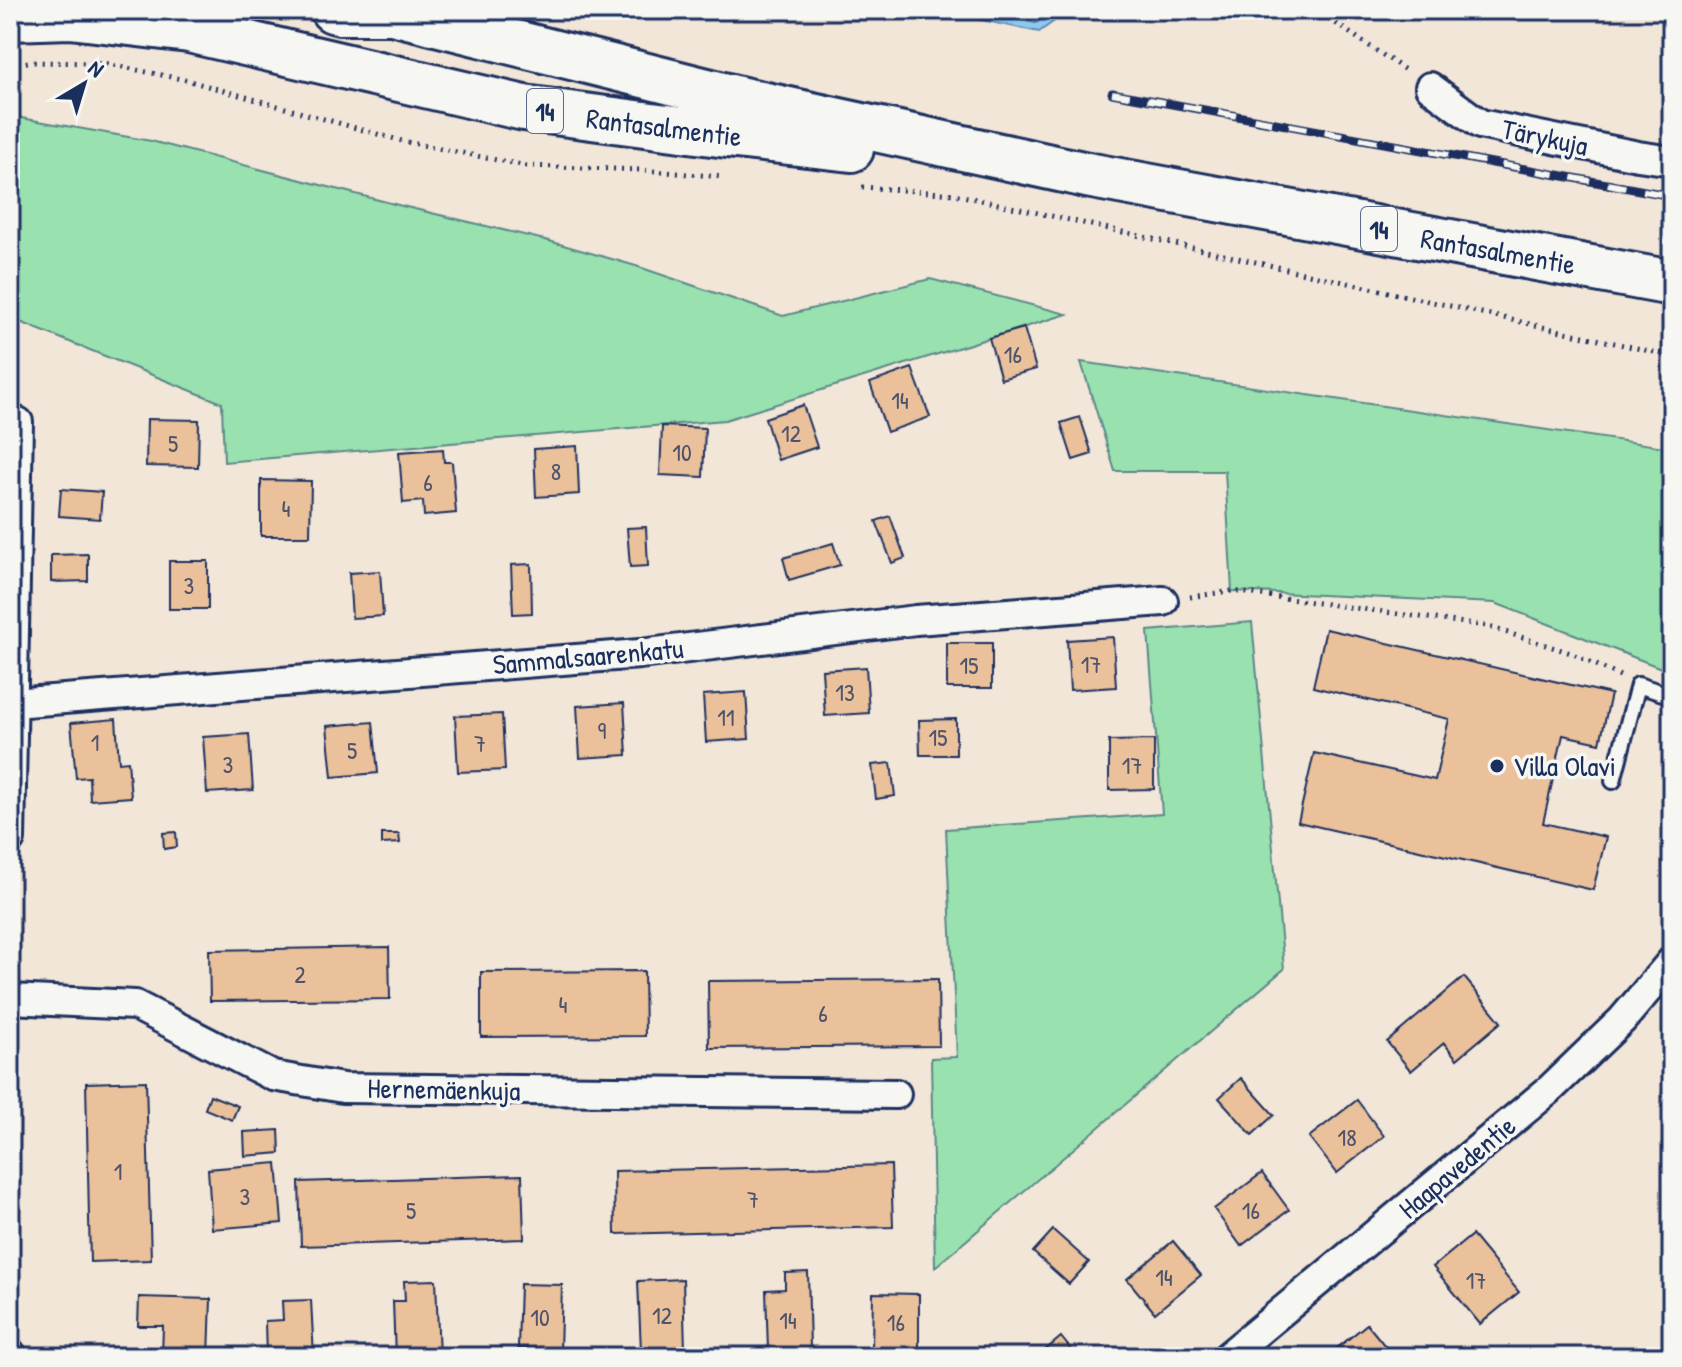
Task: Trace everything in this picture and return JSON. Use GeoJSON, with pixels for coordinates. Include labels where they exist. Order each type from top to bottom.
{"type":"FeatureCollection","features":[{"type":"Feature","properties":{"kind":"highway","name":"Rantasalmentie"},"geometry":{"type":"LineString","coordinates":[[333,10],[388,11],[743,100],[1087,175],[1672,283]]}},
{"type":"Feature","properties":{"kind":"highway","name":"Rantasalmentie"},"geometry":{"type":"LineString","coordinates":[[10,18],[70,16],[189,30],[524,108],[727,135],[1087,175]]}},
{"type":"Feature","properties":{"kind":"street","name":"Tärykuja"},"geometry":{"type":"LineString","coordinates":[[1430,87],[1480,124],[1672,161]]}},
{"type":"Feature","properties":{"kind":"street"},"geometry":{"type":"LineString","coordinates":[[10,839],[18,422]]}},
{"type":"Feature","properties":{"kind":"street","name":"Sammalsaarenkatu"},"geometry":{"type":"LineString","coordinates":[[13,703],[640,654],[916,620],[1163,601]]}},
{"type":"Feature","properties":{"kind":"street","name":"Haapavedentie"},"geometry":{"type":"LineString","coordinates":[[1227,1357],[1549,1090],[1622,1020],[1672,961]]}},
{"type":"Feature","properties":{"kind":"street","name":"Hernemäenkuja"},"geometry":{"type":"LineString","coordinates":[[10,999],[135,1005],[273,1076],[343,1088],[896,1094]]}},
{"type":"Feature","properties":{"kind":"lane"},"geometry":{"type":"LineString","coordinates":[[1613,781],[1638,685],[1672,696]]}},
{"type":"Feature","properties":{"kind":"path"},"geometry":{"type":"LineString","coordinates":[[945,10],[948,18]]}},
{"type":"Feature","properties":{"kind":"path"},"geometry":{"type":"LineString","coordinates":[[1316,10],[1430,87]]}},
{"type":"Feature","properties":{"kind":"path"},"geometry":{"type":"LineString","coordinates":[[10,65],[28,62],[103,63],[186,80],[402,141],[527,166],[735,177]]}},
{"type":"Feature","properties":{"kind":"path"},"geometry":{"type":"LineString","coordinates":[[860,187],[954,194],[1672,356]]}},
{"type":"Feature","properties":{"kind":"path"},"geometry":{"type":"LineString","coordinates":[[1163,601],[1232,591],[1486,626],[1571,653],[1638,685]]}},
{"type":"Feature","properties":{"kind":"green space"},"geometry":{"type":"Polygon","coordinates":[[[10,116],[151,141],[549,241],[636,266],[783,316],[930,279],[1067,314],[725,420],[224,462],[222,403],[10,318],[10,116]]]}},
{"type":"Feature","properties":{"kind":"green space"},"geometry":{"type":"Polygon","coordinates":[[[1081,362],[1672,448],[1672,651],[1669,671],[1495,603],[1232,591],[1225,471],[1115,471],[1081,362]]]}},
{"type":"Feature","properties":{"kind":"green space"},"geometry":{"type":"Polygon","coordinates":[[[1252,622],[1284,969],[935,1267],[931,1058],[957,1057],[946,829],[1162,814],[1148,631],[1252,622]]]}},
{"type":"Feature","properties":{"kind":"water"},"geometry":{"type":"Polygon","coordinates":[[[933,10],[1070,10],[1039,32],[933,10]]]}},
{"type":"Feature","properties":{"kind":"building"},"geometry":{"type":"Polygon","coordinates":[[[1024,328],[1036,369],[1001,379],[989,338],[1024,328]]]}},
{"type":"Feature","properties":{"kind":"building"},"geometry":{"type":"Polygon","coordinates":[[[912,368],[930,417],[887,432],[870,383],[912,368]]]}},
{"type":"Feature","properties":{"kind":"building"},"geometry":{"type":"Polygon","coordinates":[[[803,405],[817,447],[778,460],[765,418],[803,405]]]}},
{"type":"Feature","properties":{"kind":"building"},"geometry":{"type":"Polygon","coordinates":[[[1080,417],[1092,454],[1073,460],[1061,423],[1080,417]]]}},
{"type":"Feature","properties":{"kind":"building"},"geometry":{"type":"Polygon","coordinates":[[[147,419],[199,420],[198,467],[146,466],[147,419]]]}},
{"type":"Feature","properties":{"kind":"building"},"geometry":{"type":"Polygon","coordinates":[[[662,426],[705,428],[703,477],[660,475],[662,426]]]}},
{"type":"Feature","properties":{"kind":"building"},"geometry":{"type":"Polygon","coordinates":[[[577,446],[579,494],[536,497],[534,449],[577,446]]]}},
{"type":"Feature","properties":{"kind":"building"},"geometry":{"type":"Polygon","coordinates":[[[443,449],[444,462],[452,462],[456,513],[424,516],[423,501],[403,503],[399,452],[443,449]]]}},
{"type":"Feature","properties":{"kind":"building"},"geometry":{"type":"Polygon","coordinates":[[[261,480],[311,481],[310,536],[261,536],[261,480]]]}},
{"type":"Feature","properties":{"kind":"building"},"geometry":{"type":"Polygon","coordinates":[[[61,489],[102,492],[100,519],[59,516],[61,489]]]}},
{"type":"Feature","properties":{"kind":"building"},"geometry":{"type":"Polygon","coordinates":[[[890,516],[905,558],[892,563],[876,521],[890,516]]]}},
{"type":"Feature","properties":{"kind":"building"},"geometry":{"type":"Polygon","coordinates":[[[646,527],[648,566],[630,567],[627,528],[646,527]]]}},
{"type":"Feature","properties":{"kind":"building"},"geometry":{"type":"Polygon","coordinates":[[[833,543],[840,565],[789,580],[783,558],[833,543]]]}},
{"type":"Feature","properties":{"kind":"building"},"geometry":{"type":"Polygon","coordinates":[[[88,554],[88,581],[51,582],[51,555],[88,554]]]}},
{"type":"Feature","properties":{"kind":"building"},"geometry":{"type":"Polygon","coordinates":[[[169,561],[208,561],[208,609],[169,609],[169,561]]]}},
{"type":"Feature","properties":{"kind":"building"},"geometry":{"type":"Polygon","coordinates":[[[531,564],[532,613],[513,614],[511,565],[531,564]]]}},
{"type":"Feature","properties":{"kind":"building"},"geometry":{"type":"Polygon","coordinates":[[[380,571],[383,616],[352,618],[349,573],[380,571]]]}},
{"type":"Feature","properties":{"kind":"building","name":"Villa Olavi"},"geometry":{"type":"Polygon","coordinates":[[[1326,629],[1611,694],[1600,743],[1563,735],[1543,823],[1606,837],[1593,890],[1298,822],[1314,753],[1435,780],[1449,719],[1313,687],[1326,629]]]}},
{"type":"Feature","properties":{"kind":"building"},"geometry":{"type":"Polygon","coordinates":[[[1113,637],[1116,687],[1070,690],[1067,640],[1113,637]]]}},
{"type":"Feature","properties":{"kind":"building"},"geometry":{"type":"Polygon","coordinates":[[[947,643],[992,643],[992,688],[947,688],[947,643]]]}},
{"type":"Feature","properties":{"kind":"building"},"geometry":{"type":"Polygon","coordinates":[[[866,667],[869,713],[825,716],[822,670],[866,667]]]}},
{"type":"Feature","properties":{"kind":"building"},"geometry":{"type":"Polygon","coordinates":[[[746,692],[749,739],[706,742],[703,695],[746,692]]]}},
{"type":"Feature","properties":{"kind":"building"},"geometry":{"type":"Polygon","coordinates":[[[624,703],[627,755],[580,758],[577,706],[624,703]]]}},
{"type":"Feature","properties":{"kind":"building"},"geometry":{"type":"Polygon","coordinates":[[[502,714],[505,770],[458,772],[455,716],[502,714]]]}},
{"type":"Feature","properties":{"kind":"building"},"geometry":{"type":"Polygon","coordinates":[[[116,719],[119,762],[128,761],[131,797],[90,800],[89,777],[76,778],[71,723],[116,719]]]}},
{"type":"Feature","properties":{"kind":"building"},"geometry":{"type":"Polygon","coordinates":[[[956,719],[956,755],[920,755],[919,720],[956,719]]]}},
{"type":"Feature","properties":{"kind":"building"},"geometry":{"type":"Polygon","coordinates":[[[373,722],[378,773],[332,777],[327,726],[373,722]]]}},
{"type":"Feature","properties":{"kind":"building"},"geometry":{"type":"Polygon","coordinates":[[[249,734],[253,790],[207,793],[203,737],[249,734]]]}},
{"type":"Feature","properties":{"kind":"building"},"geometry":{"type":"Polygon","coordinates":[[[1154,740],[1154,789],[1109,790],[1109,741],[1154,740]]]}},
{"type":"Feature","properties":{"kind":"building"},"geometry":{"type":"Polygon","coordinates":[[[891,763],[895,796],[876,799],[872,765],[891,763]]]}},
{"type":"Feature","properties":{"kind":"building"},"geometry":{"type":"Polygon","coordinates":[[[176,832],[177,847],[164,849],[163,833],[176,832]]]}},
{"type":"Feature","properties":{"kind":"building"},"geometry":{"type":"Polygon","coordinates":[[[382,834],[399,834],[400,843],[382,844],[382,834]]]}},
{"type":"Feature","properties":{"kind":"building"},"geometry":{"type":"Polygon","coordinates":[[[389,947],[390,999],[210,1001],[209,950],[389,947]]]}},
{"type":"Feature","properties":{"kind":"building"},"geometry":{"type":"Polygon","coordinates":[[[644,971],[645,1036],[481,1037],[481,972],[644,971]]]}},
{"type":"Feature","properties":{"kind":"building"},"geometry":{"type":"Polygon","coordinates":[[[1464,977],[1501,1022],[1457,1059],[1444,1043],[1411,1071],[1387,1042],[1464,977]]]}},
{"type":"Feature","properties":{"kind":"building"},"geometry":{"type":"Polygon","coordinates":[[[938,979],[939,1046],[709,1048],[708,981],[938,979]]]}},
{"type":"Feature","properties":{"kind":"building"},"geometry":{"type":"Polygon","coordinates":[[[1241,1078],[1274,1115],[1252,1135],[1219,1098],[1241,1078]]]}},
{"type":"Feature","properties":{"kind":"building"},"geometry":{"type":"Polygon","coordinates":[[[146,1081],[151,1260],[90,1262],[86,1083],[146,1081]]]}},
{"type":"Feature","properties":{"kind":"building"},"geometry":{"type":"Polygon","coordinates":[[[210,1095],[238,1106],[232,1120],[205,1109],[210,1095]]]}},
{"type":"Feature","properties":{"kind":"building"},"geometry":{"type":"Polygon","coordinates":[[[1357,1100],[1384,1136],[1337,1173],[1309,1137],[1357,1100]]]}},
{"type":"Feature","properties":{"kind":"building"},"geometry":{"type":"Polygon","coordinates":[[[279,1130],[280,1153],[245,1156],[244,1132],[279,1130]]]}},
{"type":"Feature","properties":{"kind":"building"},"geometry":{"type":"Polygon","coordinates":[[[277,1163],[282,1223],[212,1229],[208,1169],[277,1163]]]}},
{"type":"Feature","properties":{"kind":"building"},"geometry":{"type":"Polygon","coordinates":[[[891,1165],[893,1227],[615,1234],[614,1171],[891,1165]]]}},
{"type":"Feature","properties":{"kind":"building"},"geometry":{"type":"Polygon","coordinates":[[[1262,1173],[1289,1210],[1241,1246],[1214,1209],[1262,1173]]]}},
{"type":"Feature","properties":{"kind":"building"},"geometry":{"type":"Polygon","coordinates":[[[522,1175],[524,1239],[301,1246],[299,1182],[522,1175]]]}},
{"type":"Feature","properties":{"kind":"building"},"geometry":{"type":"Polygon","coordinates":[[[1053,1230],[1089,1262],[1069,1284],[1033,1252],[1053,1230]]]}},
{"type":"Feature","properties":{"kind":"building"},"geometry":{"type":"Polygon","coordinates":[[[1472,1235],[1519,1292],[1480,1324],[1433,1267],[1472,1235]]]}},
{"type":"Feature","properties":{"kind":"building"},"geometry":{"type":"Polygon","coordinates":[[[1173,1241],[1201,1275],[1155,1313],[1127,1279],[1173,1241]]]}},
{"type":"Feature","properties":{"kind":"building"},"geometry":{"type":"Polygon","coordinates":[[[808,1272],[810,1349],[768,1350],[766,1290],[785,1289],[785,1273],[808,1272]]]}},
{"type":"Feature","properties":{"kind":"building"},"geometry":{"type":"Polygon","coordinates":[[[683,1279],[685,1350],[641,1351],[638,1281],[683,1279]]]}},
{"type":"Feature","properties":{"kind":"building"},"geometry":{"type":"Polygon","coordinates":[[[436,1280],[439,1357],[395,1357],[393,1301],[405,1301],[404,1281],[436,1280]]]}},
{"type":"Feature","properties":{"kind":"building"},"geometry":{"type":"Polygon","coordinates":[[[520,1284],[562,1285],[560,1350],[518,1348],[520,1284]]]}},
{"type":"Feature","properties":{"kind":"building"},"geometry":{"type":"Polygon","coordinates":[[[873,1293],[919,1294],[919,1350],[872,1349],[873,1293]]]}},
{"type":"Feature","properties":{"kind":"building"},"geometry":{"type":"Polygon","coordinates":[[[139,1297],[211,1299],[209,1357],[162,1357],[163,1326],[138,1326],[139,1297]]]}},
{"type":"Feature","properties":{"kind":"building"},"geometry":{"type":"Polygon","coordinates":[[[311,1300],[314,1357],[266,1357],[265,1321],[283,1320],[282,1301],[311,1300]]]}},
{"type":"Feature","properties":{"kind":"building"},"geometry":{"type":"Polygon","coordinates":[[[1367,1324],[1394,1357],[1326,1357],[1367,1324]]]}},
{"type":"Feature","properties":{"kind":"building"},"geometry":{"type":"Polygon","coordinates":[[[1061,1337],[1077,1357],[1037,1357],[1061,1337]]]}},
{"type":"Feature","properties":{"kind":"building"},"geometry":{"type":"Polygon","coordinates":[[[688,1352],[718,1354],[718,1357],[688,1357],[688,1352]]]}},
{"type":"Feature","properties":{"kind":"railway"},"geometry":{"type":"LineString","coordinates":[[1112,93],[1672,196]]}},
{"type":"Feature","properties":{"kind":"place","name":"Villa Olavi"},"geometry":{"type":"Point","coordinates":[1497,766]}}]}
